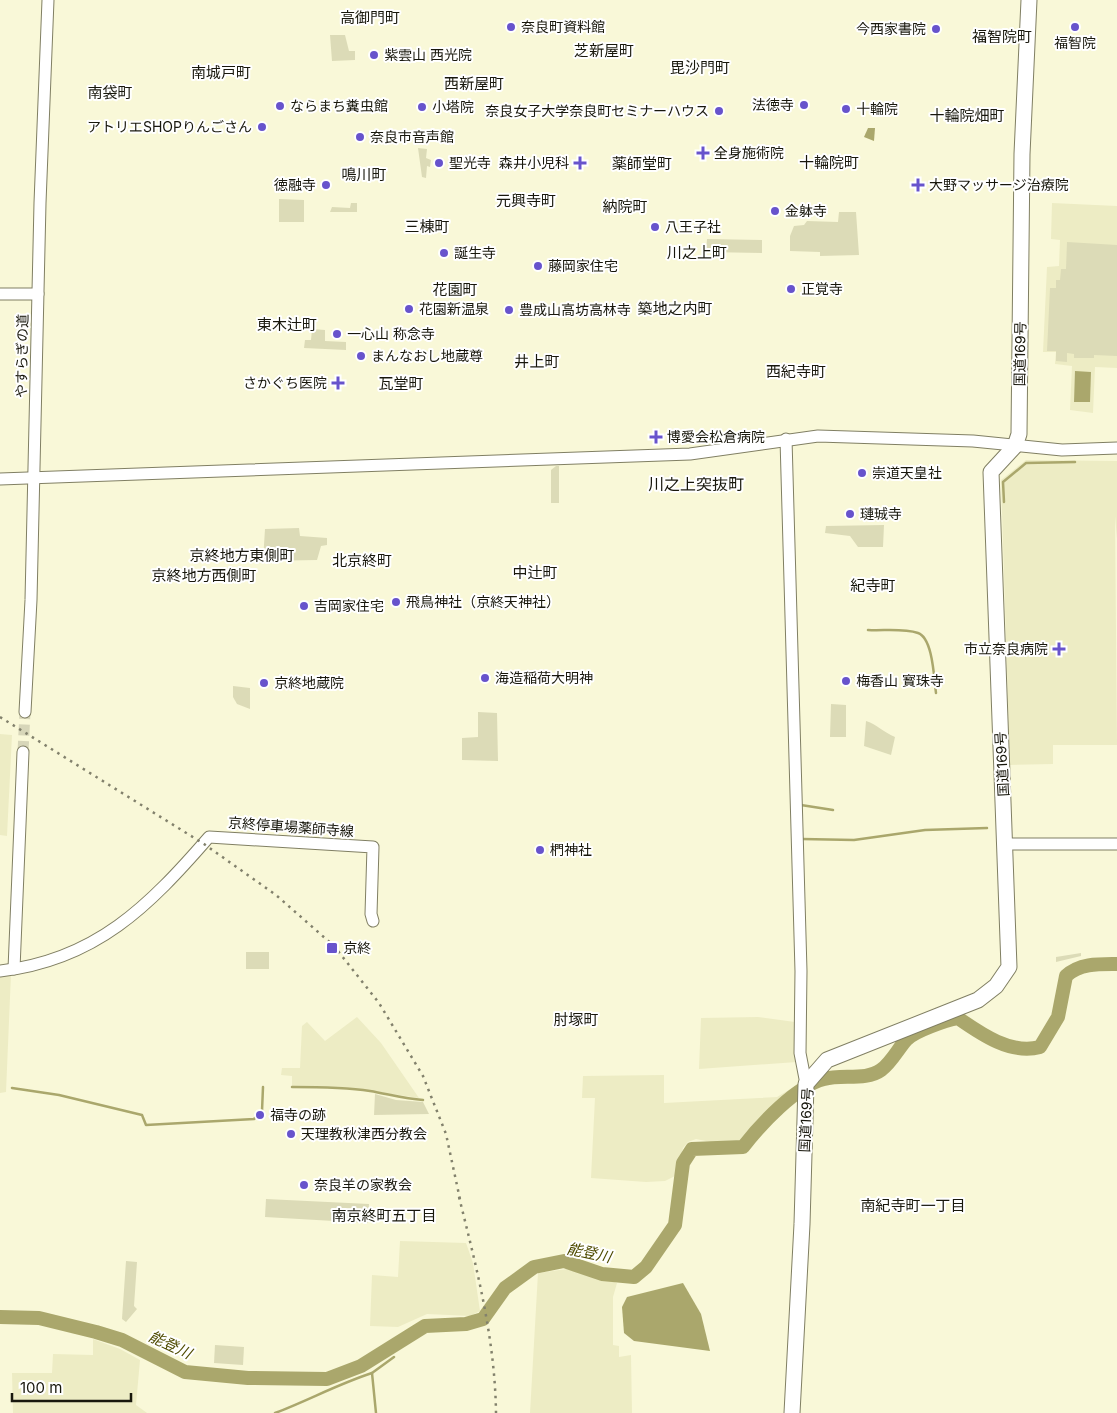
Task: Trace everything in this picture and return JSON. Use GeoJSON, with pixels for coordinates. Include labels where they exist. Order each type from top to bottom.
{"type":"FeatureCollection","features":[{"type":"Feature","properties":{"kind":"highway","name":"国道169号"},"geometry":{"type":"LineString","coordinates":[[792,1413],[802,1224],[806,1084],[810,1077],[827,1060],[978,1000],[996,986],[1006,974],[1010,959],[992,472],[1015,446],[1019,434],[1022,154],[1029,0]]}},
{"type":"Feature","properties":{"kind":"street","name":"やすらぎの道"},"geometry":{"type":"LineString","coordinates":[[25,712],[35,478],[38,294],[48,0]]}},
{"type":"Feature","properties":{"kind":"street"},"geometry":{"type":"LineString","coordinates":[[0,294],[38,294]]}},
{"type":"Feature","properties":{"kind":"street"},"geometry":{"type":"LineString","coordinates":[[0,479],[690,454],[818,436],[973,441],[1062,450],[1117,448]]}},
{"type":"Feature","properties":{"kind":"street"},"geometry":{"type":"LineString","coordinates":[[786,439],[801,971],[800,1053],[806,1084]]}},
{"type":"Feature","properties":{"kind":"street"},"geometry":{"type":"LineString","coordinates":[[14,969],[23,752]]}},
{"type":"Feature","properties":{"kind":"street","name":"京終停車場薬師寺線"},"geometry":{"type":"LineString","coordinates":[[0,970],[33,966],[59,958],[84,948],[110,932],[174,878],[210,837],[373,847],[373,920]]}},
{"type":"Feature","properties":{"kind":"street"},"geometry":{"type":"LineString","coordinates":[[1006,844],[1117,844]]}},
{"type":"Feature","properties":{"kind":"shaded area"},"geometry":{"type":"Polygon","coordinates":[[[330,35],[345,35],[349,51],[355,51],[355,60],[332,61],[330,35]]]}},
{"type":"Feature","properties":{"kind":"shaded area"},"geometry":{"type":"Polygon","coordinates":[[[868,128],[875,128],[874,141],[864,137],[868,128]]]}},
{"type":"Feature","properties":{"kind":"shaded area"},"geometry":{"type":"Polygon","coordinates":[[[418,148],[427,149],[426,158],[431,160],[430,167],[427,166],[426,178],[422,177],[418,148]]]}},
{"type":"Feature","properties":{"kind":"shaded area"},"geometry":{"type":"Polygon","coordinates":[[[279,199],[304,200],[304,222],[279,222],[279,199]]]}},
{"type":"Feature","properties":{"kind":"shaded area"},"geometry":{"type":"Polygon","coordinates":[[[351,203],[357,203],[357,212],[330,212],[332,207],[350,208],[351,203]]]}},
{"type":"Feature","properties":{"kind":"shaded area"},"geometry":{"type":"Polygon","coordinates":[[[1052,203],[1117,206],[1117,368],[1095,367],[1093,413],[1070,410],[1072,366],[1055,364],[1056,352],[1043,352],[1047,267],[1059,266],[1060,240],[1051,239],[1052,203]]]}},
{"type":"Feature","properties":{"kind":"shaded area"},"geometry":{"type":"Polygon","coordinates":[[[839,212],[856,212],[859,255],[820,256],[820,252],[790,251],[790,236],[794,226],[804,225],[807,221],[838,222],[839,212]]]}},
{"type":"Feature","properties":{"kind":"shaded area"},"geometry":{"type":"Polygon","coordinates":[[[707,239],[762,240],[762,253],[706,252],[707,239]]]}},
{"type":"Feature","properties":{"kind":"shaded area"},"geometry":{"type":"Polygon","coordinates":[[[1067,242],[1117,245],[1117,356],[1094,355],[1094,358],[1074,358],[1074,354],[1067,353],[1067,362],[1056,361],[1056,351],[1047,351],[1050,288],[1056,288],[1056,280],[1060,280],[1061,269],[1066,269],[1067,242]]]}},
{"type":"Feature","properties":{"kind":"shaded area"},"geometry":{"type":"Polygon","coordinates":[[[312,329],[325,330],[325,341],[346,342],[346,350],[304,348],[305,340],[311,340],[312,329]]]}},
{"type":"Feature","properties":{"kind":"shaded area"},"geometry":{"type":"Polygon","coordinates":[[[1075,371],[1091,372],[1090,402],[1074,402],[1075,371]]]}},
{"type":"Feature","properties":{"kind":"shaded area"},"geometry":{"type":"Polygon","coordinates":[[[1026,460],[1117,461],[1117,539],[1115,516],[1117,745],[1053,745],[1053,764],[1010,765],[1001,480],[1026,460]]]}},
{"type":"Feature","properties":{"kind":"shaded area"},"geometry":{"type":"Polygon","coordinates":[[[559,466],[559,503],[551,503],[551,470],[559,466]]]}},
{"type":"Feature","properties":{"kind":"shaded area"},"geometry":{"type":"Polygon","coordinates":[[[884,525],[883,547],[858,547],[850,536],[825,533],[826,526],[884,525]]]}},
{"type":"Feature","properties":{"kind":"shaded area"},"geometry":{"type":"Polygon","coordinates":[[[299,528],[300,536],[327,538],[327,545],[321,546],[317,560],[263,561],[265,529],[299,528]]]}},
{"type":"Feature","properties":{"kind":"shaded area"},"geometry":{"type":"Polygon","coordinates":[[[233,686],[250,688],[250,709],[237,704],[233,697],[233,686]]]}},
{"type":"Feature","properties":{"kind":"shaded area"},"geometry":{"type":"Polygon","coordinates":[[[831,704],[846,705],[846,737],[830,737],[831,704]]]}},
{"type":"Feature","properties":{"kind":"shaded area"},"geometry":{"type":"Polygon","coordinates":[[[478,712],[497,713],[498,761],[462,760],[462,738],[478,737],[478,712]]]}},
{"type":"Feature","properties":{"kind":"shaded area"},"geometry":{"type":"Polygon","coordinates":[[[866,721],[895,737],[891,755],[864,746],[866,721]]]}},
{"type":"Feature","properties":{"kind":"shaded area"},"geometry":{"type":"Polygon","coordinates":[[[0,734],[12,735],[7,836],[0,835],[0,734]]]}},
{"type":"Feature","properties":{"kind":"shaded area"},"geometry":{"type":"Polygon","coordinates":[[[246,952],[269,952],[269,969],[246,969],[246,952]]]}},
{"type":"Feature","properties":{"kind":"shaded area"},"geometry":{"type":"Polygon","coordinates":[[[1081,953],[1081,956],[1056,962],[1056,957],[1081,953]]]}},
{"type":"Feature","properties":{"kind":"shaded area"},"geometry":{"type":"Polygon","coordinates":[[[11,974],[6,1092],[0,1093],[0,975],[11,974]]]}},
{"type":"Feature","properties":{"kind":"shaded area"},"geometry":{"type":"Polygon","coordinates":[[[357,1017],[381,1043],[419,1098],[344,1087],[292,1086],[292,1076],[281,1075],[282,1068],[300,1068],[302,1026],[307,1022],[325,1041],[357,1017]]]}},
{"type":"Feature","properties":{"kind":"shaded area"},"geometry":{"type":"Polygon","coordinates":[[[758,1017],[795,1022],[797,1062],[699,1069],[701,1018],[758,1017]]]}},
{"type":"Feature","properties":{"kind":"shaded area"},"geometry":{"type":"Polygon","coordinates":[[[664,1075],[664,1103],[777,1097],[797,1085],[798,1091],[759,1124],[754,1126],[742,1143],[731,1146],[696,1139],[688,1142],[683,1148],[677,1175],[665,1181],[646,1182],[591,1178],[595,1098],[582,1098],[583,1076],[664,1075]]]}},
{"type":"Feature","properties":{"kind":"shaded area"},"geometry":{"type":"Polygon","coordinates":[[[375,1094],[396,1100],[423,1102],[429,1114],[374,1115],[375,1094]]]}},
{"type":"Feature","properties":{"kind":"shaded area"},"geometry":{"type":"Polygon","coordinates":[[[266,1199],[369,1204],[368,1223],[265,1217],[266,1199]]]}},
{"type":"Feature","properties":{"kind":"shaded area"},"geometry":{"type":"Polygon","coordinates":[[[400,1241],[466,1243],[473,1263],[480,1311],[470,1316],[427,1314],[398,1327],[370,1326],[372,1275],[398,1277],[400,1241]]]}},
{"type":"Feature","properties":{"kind":"shaded area"},"geometry":{"type":"Polygon","coordinates":[[[126,1261],[137,1262],[134,1306],[137,1309],[126,1322],[122,1319],[126,1261]]]}},
{"type":"Feature","properties":{"kind":"shaded area"},"geometry":{"type":"Polygon","coordinates":[[[574,1268],[617,1283],[613,1297],[613,1345],[619,1346],[619,1357],[631,1355],[632,1413],[530,1413],[538,1273],[574,1268]]]}},
{"type":"Feature","properties":{"kind":"shaded area"},"geometry":{"type":"Polygon","coordinates":[[[683,1283],[701,1314],[710,1351],[634,1341],[624,1333],[622,1307],[627,1297],[683,1283]]]}},
{"type":"Feature","properties":{"kind":"shaded area"},"geometry":{"type":"Polygon","coordinates":[[[93,1339],[120,1349],[140,1360],[136,1405],[147,1413],[13,1413],[12,1373],[52,1373],[53,1354],[93,1355],[93,1339]]]}},
{"type":"Feature","properties":{"kind":"shaded area"},"geometry":{"type":"Polygon","coordinates":[[[215,1345],[244,1347],[243,1365],[214,1363],[215,1345]]]}},
{"type":"Feature","properties":{"kind":"waterway"},"geometry":{"type":"LineString","coordinates":[[1004,502],[1003,482],[1026,463],[1075,462]]}},
{"type":"Feature","properties":{"kind":"waterway"},"geometry":{"type":"LineString","coordinates":[[868,630],[906,631],[923,636],[930,650],[936,693]]}},
{"type":"Feature","properties":{"kind":"waterway"},"geometry":{"type":"LineString","coordinates":[[801,805],[833,810]]}},
{"type":"Feature","properties":{"kind":"waterway"},"geometry":{"type":"LineString","coordinates":[[802,839],[854,840],[925,830],[987,828]]}},
{"type":"Feature","properties":{"kind":"waterway","name":"能登川"},"geometry":{"type":"LineString","coordinates":[[0,1317],[39,1318],[96,1332],[122,1340],[185,1372],[248,1378],[327,1379],[361,1366],[425,1326],[466,1324],[483,1319],[505,1288],[534,1267],[564,1261],[602,1274],[634,1277],[646,1267],[675,1225],[683,1163],[692,1149],[743,1147],[779,1107],[802,1089],[824,1079],[875,1073],[888,1064],[910,1037],[946,1021],[958,1018],[986,1036],[1007,1046],[1029,1049],[1040,1047],[1058,1017],[1066,976],[1084,966],[1117,964]]}},
{"type":"Feature","properties":{"kind":"waterway"},"geometry":{"type":"LineString","coordinates":[[12,1088],[59,1095],[142,1115],[146,1125],[254,1119],[262,1111],[263,1087]]}},
{"type":"Feature","properties":{"kind":"waterway"},"geometry":{"type":"LineString","coordinates":[[292,1087],[350,1089],[423,1100]]}},
{"type":"Feature","properties":{"kind":"waterway"},"geometry":{"type":"LineString","coordinates":[[376,1413],[372,1373],[394,1357]]}},
{"type":"Feature","properties":{"kind":"waterway"},"geometry":{"type":"LineString","coordinates":[[275,1413],[372,1373]]}},
{"type":"Feature","properties":{"kind":"tunnel"},"geometry":{"type":"LineString","coordinates":[[23,752],[25,712]]}},
{"type":"Feature","properties":{"kind":"railway"},"geometry":{"type":"LineString","coordinates":[[0,717],[204,844],[276,895],[334,946],[379,1003],[423,1076],[446,1134],[461,1204]]}},
{"type":"Feature","properties":{"kind":"railway"},"geometry":{"type":"LineString","coordinates":[[459,1197],[489,1331],[496,1413]]}},
{"type":"Feature","properties":{"kind":"place","name":"奈良町資料館"},"geometry":{"type":"Point","coordinates":[511,27]}},
{"type":"Feature","properties":{"kind":"place","name":"福智院"},"geometry":{"type":"Point","coordinates":[1075,27]}},
{"type":"Feature","properties":{"kind":"place","name":"今西家書院"},"geometry":{"type":"Point","coordinates":[936,29]}},
{"type":"Feature","properties":{"kind":"place","name":"紫雲山 西光院"},"geometry":{"type":"Point","coordinates":[374,55]}},
{"type":"Feature","properties":{"kind":"place","name":"法徳寺"},"geometry":{"type":"Point","coordinates":[804,105]}},
{"type":"Feature","properties":{"kind":"place","name":"ならまち糞虫館"},"geometry":{"type":"Point","coordinates":[280,106]}},
{"type":"Feature","properties":{"kind":"place","name":"小塔院"},"geometry":{"type":"Point","coordinates":[422,107]}},
{"type":"Feature","properties":{"kind":"place","name":"十輪院"},"geometry":{"type":"Point","coordinates":[846,109]}},
{"type":"Feature","properties":{"kind":"place","name":"奈良女子大学奈良町セミナーハウス"},"geometry":{"type":"Point","coordinates":[719,111]}},
{"type":"Feature","properties":{"kind":"place","name":"アトリエSHOPりんごさん"},"geometry":{"type":"Point","coordinates":[262,127]}},
{"type":"Feature","properties":{"kind":"place","name":"奈良市音声館"},"geometry":{"type":"Point","coordinates":[360,137]}},
{"type":"Feature","properties":{"kind":"place","name":"全身施術院"},"geometry":{"type":"Point","coordinates":[703,153]}},
{"type":"Feature","properties":{"kind":"place","name":"聖光寺"},"geometry":{"type":"Point","coordinates":[439,163]}},
{"type":"Feature","properties":{"kind":"place","name":"森井小児科"},"geometry":{"type":"Point","coordinates":[580,163]}},
{"type":"Feature","properties":{"kind":"place","name":"徳融寺"},"geometry":{"type":"Point","coordinates":[326,185]}},
{"type":"Feature","properties":{"kind":"place","name":"大野マッサージ治療院"},"geometry":{"type":"Point","coordinates":[918,185]}},
{"type":"Feature","properties":{"kind":"place","name":"金躰寺"},"geometry":{"type":"Point","coordinates":[775,211]}},
{"type":"Feature","properties":{"kind":"place","name":"八王子社"},"geometry":{"type":"Point","coordinates":[655,227]}},
{"type":"Feature","properties":{"kind":"place","name":"誕生寺"},"geometry":{"type":"Point","coordinates":[444,253]}},
{"type":"Feature","properties":{"kind":"place","name":"藤岡家住宅"},"geometry":{"type":"Point","coordinates":[538,266]}},
{"type":"Feature","properties":{"kind":"place","name":"正覚寺"},"geometry":{"type":"Point","coordinates":[791,289]}},
{"type":"Feature","properties":{"kind":"place","name":"花園新温泉"},"geometry":{"type":"Point","coordinates":[409,309]}},
{"type":"Feature","properties":{"kind":"place","name":"豊成山高坊高林寺"},"geometry":{"type":"Point","coordinates":[509,310]}},
{"type":"Feature","properties":{"kind":"place","name":"一心山 称念寺"},"geometry":{"type":"Point","coordinates":[337,334]}},
{"type":"Feature","properties":{"kind":"place","name":"まんなおし地蔵尊"},"geometry":{"type":"Point","coordinates":[361,356]}},
{"type":"Feature","properties":{"kind":"place","name":"さかぐち医院"},"geometry":{"type":"Point","coordinates":[338,383]}},
{"type":"Feature","properties":{"kind":"place","name":"博愛会松倉病院"},"geometry":{"type":"Point","coordinates":[656,437]}},
{"type":"Feature","properties":{"kind":"place","name":"崇道天皇社"},"geometry":{"type":"Point","coordinates":[862,473]}},
{"type":"Feature","properties":{"kind":"place","name":"璉珹寺"},"geometry":{"type":"Point","coordinates":[850,514]}},
{"type":"Feature","properties":{"kind":"place","name":"飛鳥神社（京終天神社）"},"geometry":{"type":"Point","coordinates":[396,602]}},
{"type":"Feature","properties":{"kind":"place","name":"吉岡家住宅"},"geometry":{"type":"Point","coordinates":[304,606]}},
{"type":"Feature","properties":{"kind":"place","name":"市立奈良病院"},"geometry":{"type":"Point","coordinates":[1059,649]}},
{"type":"Feature","properties":{"kind":"place","name":"海造稲荷大明神"},"geometry":{"type":"Point","coordinates":[485,678]}},
{"type":"Feature","properties":{"kind":"place","name":"梅香山 寳珠寺"},"geometry":{"type":"Point","coordinates":[846,681]}},
{"type":"Feature","properties":{"kind":"place","name":"京終地蔵院"},"geometry":{"type":"Point","coordinates":[264,683]}},
{"type":"Feature","properties":{"kind":"place","name":"椚神社"},"geometry":{"type":"Point","coordinates":[540,850]}},
{"type":"Feature","properties":{"kind":"place","name":"京終"},"geometry":{"type":"Point","coordinates":[332,948]}},
{"type":"Feature","properties":{"kind":"place","name":"福寺の跡"},"geometry":{"type":"Point","coordinates":[260,1115]}},
{"type":"Feature","properties":{"kind":"place","name":"天理教秋津西分教会"},"geometry":{"type":"Point","coordinates":[291,1134]}},
{"type":"Feature","properties":{"kind":"place","name":"奈良羊の家教会"},"geometry":{"type":"Point","coordinates":[304,1185]}},
{"type":"Feature","properties":{"kind":"district","name":"高御門町"},"geometry":{"type":"Point","coordinates":[370,18]}},
{"type":"Feature","properties":{"kind":"district","name":"福智院町"},"geometry":{"type":"Point","coordinates":[1002,37]}},
{"type":"Feature","properties":{"kind":"district","name":"芝新屋町"},"geometry":{"type":"Point","coordinates":[604,51]}},
{"type":"Feature","properties":{"kind":"district","name":"毘沙門町"},"geometry":{"type":"Point","coordinates":[700,68]}},
{"type":"Feature","properties":{"kind":"district","name":"南城戸町"},"geometry":{"type":"Point","coordinates":[221,73]}},
{"type":"Feature","properties":{"kind":"district","name":"西新屋町"},"geometry":{"type":"Point","coordinates":[474,84]}},
{"type":"Feature","properties":{"kind":"district","name":"南袋町"},"geometry":{"type":"Point","coordinates":[110,93]}},
{"type":"Feature","properties":{"kind":"district","name":"十輪院畑町"},"geometry":{"type":"Point","coordinates":[967,116]}},
{"type":"Feature","properties":{"kind":"district","name":"十輪院町"},"geometry":{"type":"Point","coordinates":[829,163]}},
{"type":"Feature","properties":{"kind":"district","name":"薬師堂町"},"geometry":{"type":"Point","coordinates":[642,164]}},
{"type":"Feature","properties":{"kind":"district","name":"鳴川町"},"geometry":{"type":"Point","coordinates":[364,175]}},
{"type":"Feature","properties":{"kind":"district","name":"元興寺町"},"geometry":{"type":"Point","coordinates":[526,201]}},
{"type":"Feature","properties":{"kind":"district","name":"納院町"},"geometry":{"type":"Point","coordinates":[625,207]}},
{"type":"Feature","properties":{"kind":"district","name":"三棟町"},"geometry":{"type":"Point","coordinates":[427,227]}},
{"type":"Feature","properties":{"kind":"district","name":"川之上町"},"geometry":{"type":"Point","coordinates":[697,253]}},
{"type":"Feature","properties":{"kind":"district","name":"花園町"},"geometry":{"type":"Point","coordinates":[455,290]}},
{"type":"Feature","properties":{"kind":"district","name":"築地之内町"},"geometry":{"type":"Point","coordinates":[675,309]}},
{"type":"Feature","properties":{"kind":"district","name":"東木辻町"},"geometry":{"type":"Point","coordinates":[287,325]}},
{"type":"Feature","properties":{"kind":"district","name":"井上町"},"geometry":{"type":"Point","coordinates":[537,362]}},
{"type":"Feature","properties":{"kind":"district","name":"西紀寺町"},"geometry":{"type":"Point","coordinates":[796,372]}},
{"type":"Feature","properties":{"kind":"district","name":"瓦堂町"},"geometry":{"type":"Point","coordinates":[401,384]}},
{"type":"Feature","properties":{"kind":"district","name":"川之上突抜町"},"geometry":{"type":"Point","coordinates":[696,484]}},
{"type":"Feature","properties":{"kind":"district","name":"京終地方東側町"},"geometry":{"type":"Point","coordinates":[242,556]}},
{"type":"Feature","properties":{"kind":"district","name":"北京終町"},"geometry":{"type":"Point","coordinates":[362,561]}},
{"type":"Feature","properties":{"kind":"district","name":"中辻町"},"geometry":{"type":"Point","coordinates":[535,573]}},
{"type":"Feature","properties":{"kind":"district","name":"京終地方西側町"},"geometry":{"type":"Point","coordinates":[204,576]}},
{"type":"Feature","properties":{"kind":"district","name":"紀寺町"},"geometry":{"type":"Point","coordinates":[873,586]}},
{"type":"Feature","properties":{"kind":"district","name":"肘塚町"},"geometry":{"type":"Point","coordinates":[576,1020]}},
{"type":"Feature","properties":{"kind":"district","name":"南紀寺町一丁目"},"geometry":{"type":"Point","coordinates":[913,1206]}},
{"type":"Feature","properties":{"kind":"district","name":"南京終町五丁目"},"geometry":{"type":"Point","coordinates":[384,1216]}}]}
